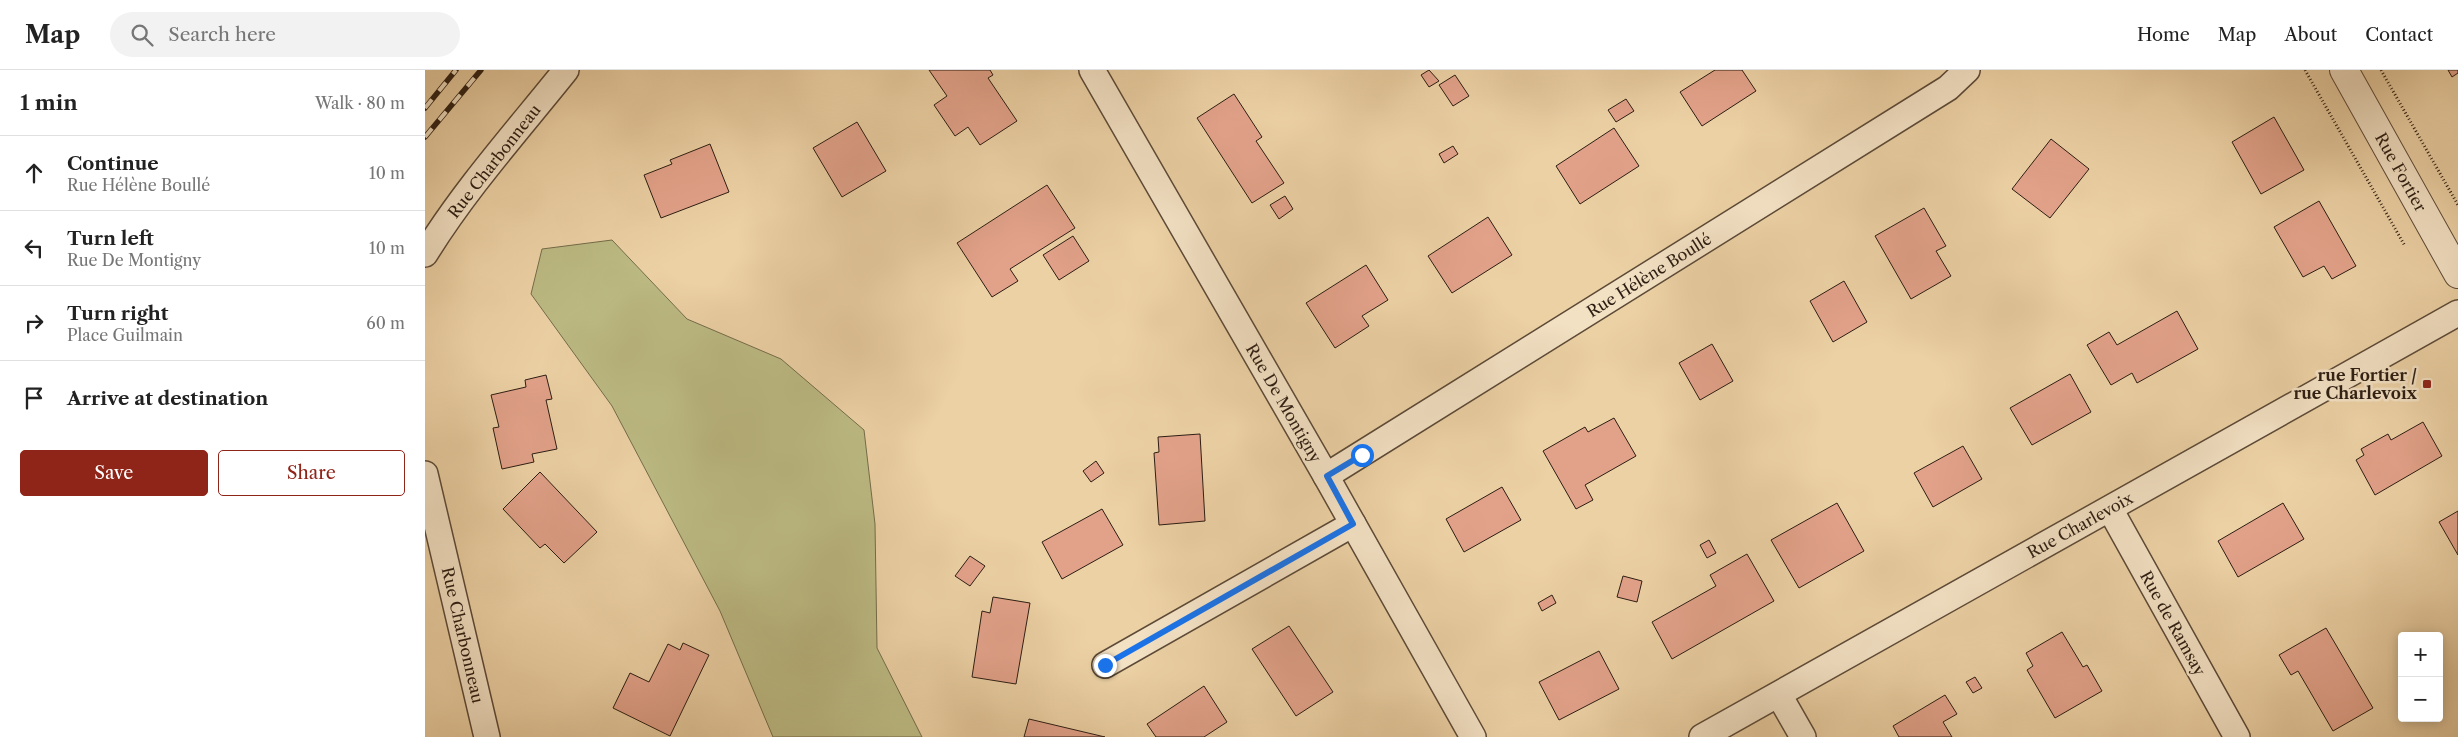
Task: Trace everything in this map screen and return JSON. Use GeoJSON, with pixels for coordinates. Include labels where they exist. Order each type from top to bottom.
{"type":"FeatureCollection","features":[{"type":"Feature","properties":{"kind":"street","name":"Rue Charbonneau"},"geometry":{"type":"LineString","coordinates":[[425,254],[443,226],[502,148],[566,70]]}},
{"type":"Feature","properties":{"kind":"street","name":"Rue De Montigny"},"geometry":{"type":"LineString","coordinates":[[1093,70],[1327,476],[1473,737]]}},
{"type":"Feature","properties":{"kind":"street","name":"Rue Hélène Boullé"},"geometry":{"type":"LineString","coordinates":[[1327,476],[1948,88],[1967,70]]}},
{"type":"Feature","properties":{"kind":"street","name":"Rue Fortier"},"geometry":{"type":"LineString","coordinates":[[2344,70],[2458,274]]}},
{"type":"Feature","properties":{"kind":"street","name":"Rue Charlevoix"},"geometry":{"type":"LineString","coordinates":[[1702,737],[2458,313]]}},
{"type":"Feature","properties":{"kind":"street","name":"Rue Charbonneau"},"geometry":{"type":"LineString","coordinates":[[425,474],[487,737]]}},
{"type":"Feature","properties":{"kind":"street","name":"Rue de Ramsay"},"geometry":{"type":"LineString","coordinates":[[2110,509],[2237,737]]}},
{"type":"Feature","properties":{"kind":"street"},"geometry":{"type":"LineString","coordinates":[[1105,665],[1353,524]]}},
{"type":"Feature","properties":{"kind":"street"},"geometry":{"type":"LineString","coordinates":[[1779,695],[1803,737]]}},
{"type":"Feature","properties":{"kind":"path","name":"Rue Fortier"},"geometry":{"type":"LineString","coordinates":[[2305,70],[2406,248]]}},
{"type":"Feature","properties":{"kind":"path","name":"Rue Fortier"},"geometry":{"type":"LineString","coordinates":[[2381,70],[2458,205]]}},
{"type":"Feature","properties":{"kind":"shaded area"},"geometry":{"type":"Polygon","coordinates":[[[612,240],[687,319],[781,359],[864,430],[875,524],[877,648],[922,737],[773,737],[720,611],[612,406],[531,294],[542,249],[612,240]]]}},
{"type":"Feature","properties":{"kind":"building"},"geometry":{"type":"Polygon","coordinates":[[[929,70],[990,70],[993,75],[988,78],[1017,121],[980,145],[968,127],[955,136],[934,105],[947,96],[929,70]]]}},
{"type":"Feature","properties":{"kind":"building"},"geometry":{"type":"Polygon","coordinates":[[[1429,70],[1439,81],[1429,87],[1421,75],[1429,70]]]}},
{"type":"Feature","properties":{"kind":"building"},"geometry":{"type":"Polygon","coordinates":[[[1715,70],[1742,70],[1756,91],[1702,126],[1680,92],[1715,70]]]}},
{"type":"Feature","properties":{"kind":"building"},"geometry":{"type":"Polygon","coordinates":[[[2448,70],[2458,70],[2458,73],[2452,77],[2448,70]]]}},
{"type":"Feature","properties":{"kind":"building"},"geometry":{"type":"Polygon","coordinates":[[[1455,75],[1469,96],[1453,106],[1439,85],[1455,75]]]}},
{"type":"Feature","properties":{"kind":"building"},"geometry":{"type":"Polygon","coordinates":[[[1234,94],[1262,137],[1256,141],[1284,183],[1252,203],[1197,118],[1234,94]]]}},
{"type":"Feature","properties":{"kind":"building"},"geometry":{"type":"Polygon","coordinates":[[[1626,99],[1634,111],[1616,122],[1608,110],[1626,99]]]}},
{"type":"Feature","properties":{"kind":"building"},"geometry":{"type":"Polygon","coordinates":[[[2274,117],[2304,170],[2261,194],[2232,142],[2274,117]]]}},
{"type":"Feature","properties":{"kind":"building"},"geometry":{"type":"Polygon","coordinates":[[[857,122],[886,171],[842,197],[813,148],[857,122]]]}},
{"type":"Feature","properties":{"kind":"building"},"geometry":{"type":"Polygon","coordinates":[[[1614,128],[1639,166],[1580,204],[1556,166],[1614,128]]]}},
{"type":"Feature","properties":{"kind":"building"},"geometry":{"type":"Polygon","coordinates":[[[2051,139],[2089,169],[2050,218],[2012,189],[2051,139]]]}},
{"type":"Feature","properties":{"kind":"building"},"geometry":{"type":"Polygon","coordinates":[[[710,144],[729,192],[661,218],[644,175],[672,164],[670,160],[710,144]]]}},
{"type":"Feature","properties":{"kind":"building"},"geometry":{"type":"Polygon","coordinates":[[[1453,146],[1458,154],[1444,163],[1439,154],[1453,146]]]}},
{"type":"Feature","properties":{"kind":"building"},"geometry":{"type":"Polygon","coordinates":[[[1047,185],[1075,228],[1010,269],[1018,281],[992,297],[957,243],[1047,185]]]}},
{"type":"Feature","properties":{"kind":"building"},"geometry":{"type":"Polygon","coordinates":[[[1285,196],[1293,209],[1279,219],[1270,205],[1285,196]]]}},
{"type":"Feature","properties":{"kind":"building"},"geometry":{"type":"Polygon","coordinates":[[[2319,201],[2356,266],[2332,279],[2324,266],[2303,277],[2274,227],[2319,201]]]}},
{"type":"Feature","properties":{"kind":"building"},"geometry":{"type":"Polygon","coordinates":[[[1924,208],[1946,246],[1936,251],[1951,276],[1911,299],[1875,236],[1924,208]]]}},
{"type":"Feature","properties":{"kind":"building"},"geometry":{"type":"Polygon","coordinates":[[[1488,217],[1512,255],[1452,293],[1428,256],[1488,217]]]}},
{"type":"Feature","properties":{"kind":"building"},"geometry":{"type":"Polygon","coordinates":[[[1073,236],[1089,261],[1059,280],[1043,255],[1073,236]]]}},
{"type":"Feature","properties":{"kind":"building"},"geometry":{"type":"Polygon","coordinates":[[[1366,265],[1388,300],[1362,316],[1369,326],[1335,348],[1306,303],[1366,265]]]}},
{"type":"Feature","properties":{"kind":"building"},"geometry":{"type":"Polygon","coordinates":[[[1844,281],[1867,322],[1833,342],[1810,301],[1844,281]]]}},
{"type":"Feature","properties":{"kind":"building"},"geometry":{"type":"Polygon","coordinates":[[[2177,311],[2198,349],[2137,383],[2132,373],[2111,385],[2087,345],[2109,332],[2117,345],[2177,311]]]}},
{"type":"Feature","properties":{"kind":"building"},"geometry":{"type":"Polygon","coordinates":[[[1712,344],[1733,381],[1700,400],[1679,363],[1712,344]]]}},
{"type":"Feature","properties":{"kind":"building"},"geometry":{"type":"Polygon","coordinates":[[[2070,374],[2091,412],[2032,445],[2010,408],[2070,374]]]}},
{"type":"Feature","properties":{"kind":"building"},"geometry":{"type":"Polygon","coordinates":[[[546,375],[552,399],[546,400],[557,449],[532,454],[534,462],[502,469],[493,428],[499,427],[491,395],[526,387],[525,380],[546,375]]]}},
{"type":"Feature","properties":{"kind":"building"},"geometry":{"type":"Polygon","coordinates":[[[1614,418],[1636,456],[1585,485],[1593,500],[1576,509],[1543,451],[1585,427],[1588,432],[1614,418]]]}},
{"type":"Feature","properties":{"kind":"building"},"geometry":{"type":"Polygon","coordinates":[[[2423,422],[2442,456],[2375,495],[2356,460],[2364,455],[2361,449],[2388,434],[2391,440],[2423,422]]]}},
{"type":"Feature","properties":{"kind":"building"},"geometry":{"type":"Polygon","coordinates":[[[1200,434],[1205,521],[1159,525],[1154,453],[1159,452],[1158,437],[1200,434]]]}},
{"type":"Feature","properties":{"kind":"building"},"geometry":{"type":"Polygon","coordinates":[[[1963,446],[1982,479],[1933,507],[1914,473],[1963,446]]]}},
{"type":"Feature","properties":{"kind":"building"},"geometry":{"type":"Polygon","coordinates":[[[1096,461],[1104,473],[1091,482],[1083,471],[1096,461]]]}},
{"type":"Feature","properties":{"kind":"building"},"geometry":{"type":"Polygon","coordinates":[[[540,472],[597,532],[564,563],[545,544],[540,548],[503,509],[540,472]]]}},
{"type":"Feature","properties":{"kind":"building"},"geometry":{"type":"Polygon","coordinates":[[[1502,487],[1521,520],[1464,552],[1446,519],[1502,487]]]}},
{"type":"Feature","properties":{"kind":"building"},"geometry":{"type":"Polygon","coordinates":[[[1837,503],[1864,551],[1799,588],[1771,540],[1837,503]]]}},
{"type":"Feature","properties":{"kind":"building"},"geometry":{"type":"Polygon","coordinates":[[[2283,503],[2304,539],[2238,577],[2218,541],[2283,503]]]}},
{"type":"Feature","properties":{"kind":"building"},"geometry":{"type":"Polygon","coordinates":[[[1102,509],[1123,545],[1062,579],[1042,542],[1102,509]]]}},
{"type":"Feature","properties":{"kind":"building"},"geometry":{"type":"Polygon","coordinates":[[[2458,511],[2458,555],[2439,522],[2458,511]]]}},
{"type":"Feature","properties":{"kind":"building"},"geometry":{"type":"Polygon","coordinates":[[[1709,540],[1716,553],[1707,558],[1700,545],[1709,540]]]}},
{"type":"Feature","properties":{"kind":"building"},"geometry":{"type":"Polygon","coordinates":[[[1747,554],[1774,601],[1672,659],[1652,622],[1716,586],[1710,575],[1747,554]]]}},
{"type":"Feature","properties":{"kind":"building"},"geometry":{"type":"Polygon","coordinates":[[[970,556],[985,566],[970,586],[955,576],[970,556]]]}},
{"type":"Feature","properties":{"kind":"building"},"geometry":{"type":"Polygon","coordinates":[[[1623,576],[1642,581],[1637,602],[1617,597],[1623,576]]]}},
{"type":"Feature","properties":{"kind":"building"},"geometry":{"type":"Polygon","coordinates":[[[1552,595],[1556,603],[1542,611],[1538,603],[1552,595]]]}},
{"type":"Feature","properties":{"kind":"building"},"geometry":{"type":"Polygon","coordinates":[[[993,597],[1030,603],[1016,684],[972,677],[982,611],[990,613],[993,597]]]}},
{"type":"Feature","properties":{"kind":"building"},"geometry":{"type":"Polygon","coordinates":[[[1289,626],[1333,692],[1296,716],[1252,649],[1289,626]]]}},
{"type":"Feature","properties":{"kind":"building"},"geometry":{"type":"Polygon","coordinates":[[[2326,628],[2373,708],[2333,731],[2298,671],[2291,675],[2279,655],[2326,628]]]}},
{"type":"Feature","properties":{"kind":"building"},"geometry":{"type":"Polygon","coordinates":[[[2062,632],[2083,667],[2087,665],[2102,691],[2055,718],[2027,670],[2033,666],[2026,653],[2062,632]]]}},
{"type":"Feature","properties":{"kind":"building"},"geometry":{"type":"Polygon","coordinates":[[[683,643],[709,655],[670,736],[613,708],[630,673],[649,682],[668,644],[680,650],[683,643]]]}},
{"type":"Feature","properties":{"kind":"building"},"geometry":{"type":"Polygon","coordinates":[[[1599,651],[1619,689],[1559,720],[1539,682],[1599,651]]]}},
{"type":"Feature","properties":{"kind":"building"},"geometry":{"type":"Polygon","coordinates":[[[1975,677],[1982,688],[1973,693],[1966,682],[1975,677]]]}},
{"type":"Feature","properties":{"kind":"building"},"geometry":{"type":"Polygon","coordinates":[[[1204,686],[1227,722],[1204,737],[1156,737],[1147,724],[1204,686]]]}},
{"type":"Feature","properties":{"kind":"building"},"geometry":{"type":"Polygon","coordinates":[[[1945,695],[1957,714],[1943,722],[1952,737],[1899,737],[1893,726],[1945,695]]]}},
{"type":"Feature","properties":{"kind":"building"},"geometry":{"type":"Polygon","coordinates":[[[1029,719],[1105,737],[1024,737],[1029,719]]]}},
{"type":"Feature","properties":{"kind":"railway"},"geometry":{"type":"LineString","coordinates":[[425,108],[456,70]]}},
{"type":"Feature","properties":{"kind":"railway"},"geometry":{"type":"LineString","coordinates":[[425,137],[481,70]]}},
{"type":"Feature","properties":{"kind":"place","name":"rue Fortier / rue Charlevoix"},"geometry":{"type":"Point","coordinates":[2427,384]}},
{"type":"Feature","properties":{"kind":"route"},"geometry":{"type":"LineString","coordinates":[[1105,665],[1353,524],[1327,476],[1362,455]]}}]}
